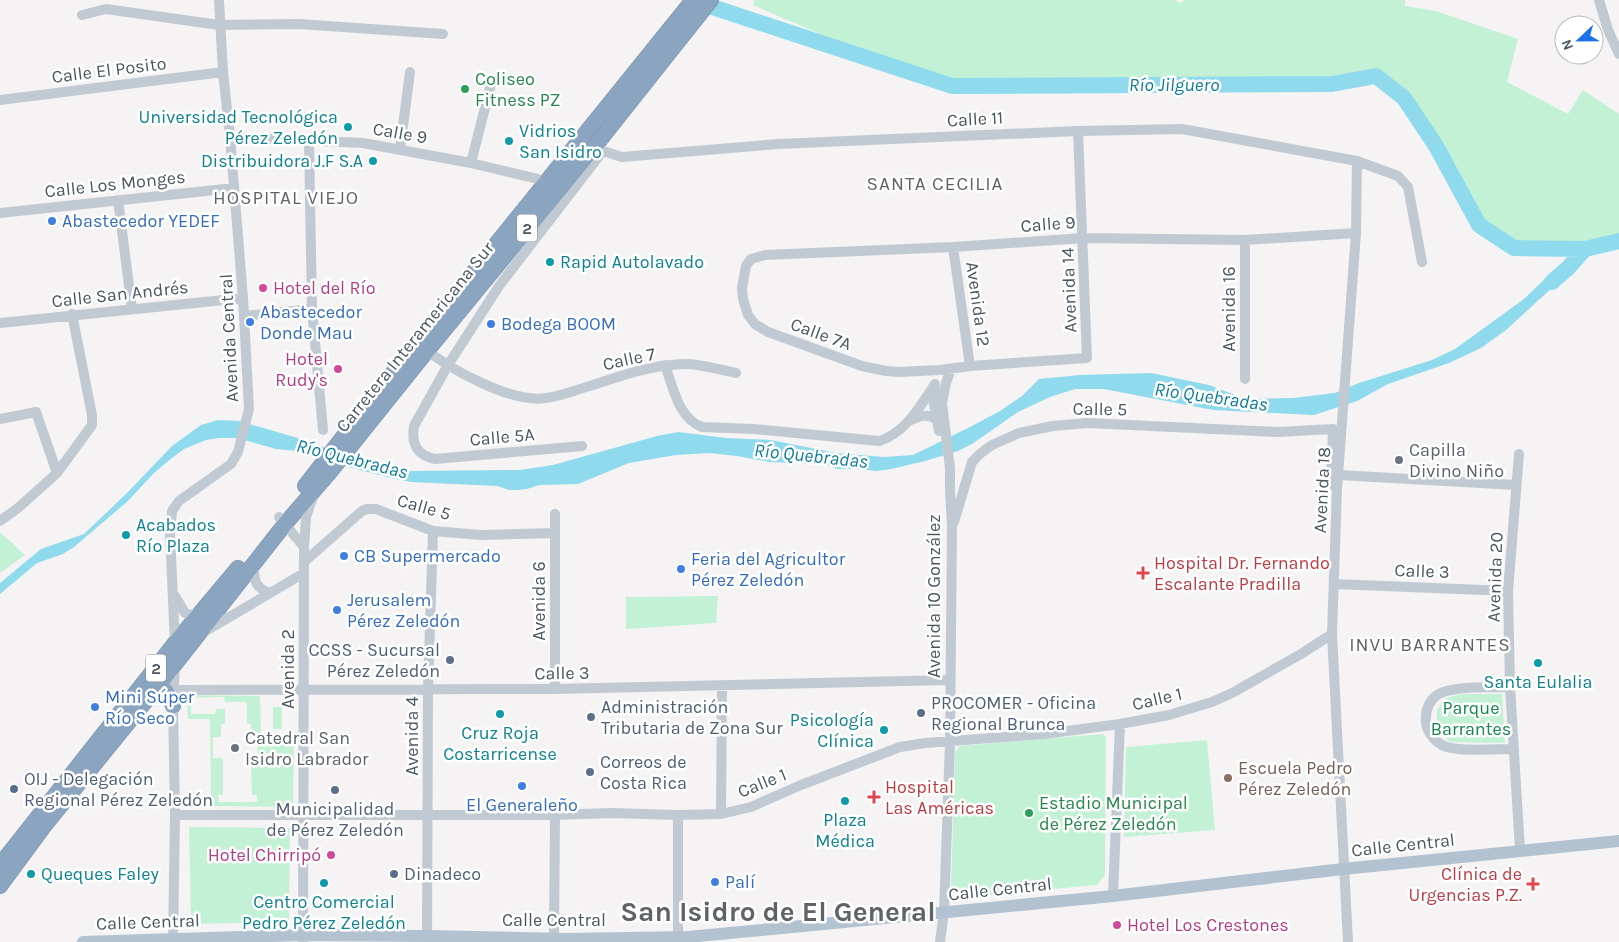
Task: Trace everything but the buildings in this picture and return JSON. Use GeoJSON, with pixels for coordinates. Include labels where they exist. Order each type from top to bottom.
{"type":"FeatureCollection","features":[{"type":"Feature","properties":{"kind":"highway","name":"Carretera Interamericana Sur"},"geometry":{"type":"LineString","coordinates":[[595,144],[678,18],[693,0]]}},
{"type":"Feature","properties":{"kind":"highway","name":"Carretera Interamericana Sur"},"geometry":{"type":"LineString","coordinates":[[0,865],[175,643],[322,477],[422,347],[553,186],[595,144],[710,0]]}},
{"type":"Feature","properties":{"kind":"highway","name":"Carretera Interamericana Sur"},"geometry":{"type":"LineString","coordinates":[[0,886],[46,824],[254,565],[282,521]]}},
{"type":"Feature","properties":{"kind":"highway"},"geometry":{"type":"LineString","coordinates":[[154,691],[165,690],[173,706]]}},
{"type":"Feature","properties":{"kind":"main road","name":"Calle Central"},"geometry":{"type":"LineString","coordinates":[[83,942],[303,939],[554,939],[567,941],[685,939],[1113,896],[1343,869],[1619,840]]}},
{"type":"Feature","properties":{"kind":"street","name":"Avenida Central"},"geometry":{"type":"LineString","coordinates":[[174,941],[175,815],[173,706],[175,643],[170,533],[171,515],[174,506],[179,501],[226,469],[235,459],[249,409],[243,298],[219,26],[219,0]]}},
{"type":"Feature","properties":{"kind":"street"},"geometry":{"type":"LineString","coordinates":[[1599,0],[1608,30],[1619,54]]}},
{"type":"Feature","properties":{"kind":"street"},"geometry":{"type":"LineString","coordinates":[[82,15],[106,9],[219,26],[299,24],[443,34]]}},
{"type":"Feature","properties":{"kind":"street","name":"Calle El Posito"},"geometry":{"type":"LineString","coordinates":[[0,100],[223,72]]}},
{"type":"Feature","properties":{"kind":"street"},"geometry":{"type":"LineString","coordinates":[[400,149],[410,72]]}},
{"type":"Feature","properties":{"kind":"street"},"geometry":{"type":"LineString","coordinates":[[472,163],[492,80]]}},
{"type":"Feature","properties":{"kind":"street","name":"Calle 11"},"geometry":{"type":"LineString","coordinates":[[595,144],[622,157],[778,144],[1078,131],[1182,129],[1357,161],[1398,176],[1408,187],[1422,262]]}},
{"type":"Feature","properties":{"kind":"street","name":"Avenida 14"},"geometry":{"type":"LineString","coordinates":[[970,366],[1087,358],[1084,238],[1078,131]]}},
{"type":"Feature","properties":{"kind":"street","name":"Calle 9"},"geometry":{"type":"LineString","coordinates":[[230,137],[363,144],[400,149],[472,163],[553,186]]}},
{"type":"Feature","properties":{"kind":"street"},"geometry":{"type":"LineString","coordinates":[[309,141],[312,309],[323,430]]}},
{"type":"Feature","properties":{"kind":"street"},"geometry":{"type":"LineString","coordinates":[[448,365],[595,144]]}},
{"type":"Feature","properties":{"kind":"street","name":"Avenida 18"},"geometry":{"type":"LineString","coordinates":[[1348,942],[1332,634],[1337,489],[1356,233],[1357,161]]}},
{"type":"Feature","properties":{"kind":"street","name":"Calle Los Monges"},"geometry":{"type":"LineString","coordinates":[[0,213],[234,188]]}},
{"type":"Feature","properties":{"kind":"street"},"geometry":{"type":"LineString","coordinates":[[118,200],[132,309]]}},
{"type":"Feature","properties":{"kind":"street","name":"Calle 9"},"geometry":{"type":"LineString","coordinates":[[746,266],[751,259],[765,254],[953,247],[1084,238],[1245,240],[1356,233]]}},
{"type":"Feature","properties":{"kind":"street","name":"Avenida 16"},"geometry":{"type":"LineString","coordinates":[[1245,240],[1245,378]]}},
{"type":"Feature","properties":{"kind":"street","name":"Avenida 12"},"geometry":{"type":"LineString","coordinates":[[953,247],[970,366]]}},
{"type":"Feature","properties":{"kind":"street","name":"Calle 7A"},"geometry":{"type":"LineString","coordinates":[[746,266],[742,288],[748,315],[755,324],[768,332],[862,366],[899,372],[940,370]]}},
{"type":"Feature","properties":{"kind":"street","name":"Calle San Andrés"},"geometry":{"type":"LineString","coordinates":[[0,323],[72,314],[243,298]]}},
{"type":"Feature","properties":{"kind":"street"},"geometry":{"type":"LineString","coordinates":[[244,316],[312,309]]}},
{"type":"Feature","properties":{"kind":"street"},"geometry":{"type":"LineString","coordinates":[[0,521],[18,508],[56,473],[92,425],[92,415],[72,314]]}},
{"type":"Feature","properties":{"kind":"street","name":"Calle 7"},"geometry":{"type":"LineString","coordinates":[[422,347],[463,374],[513,395],[530,399],[545,399],[620,376],[665,366],[682,410],[694,424],[702,427],[754,429],[879,441],[894,435],[911,420],[935,384]]}},
{"type":"Feature","properties":{"kind":"street"},"geometry":{"type":"LineString","coordinates":[[665,366],[685,364],[736,373]]}},
{"type":"Feature","properties":{"kind":"street","name":"Calle 5A"},"geometry":{"type":"LineString","coordinates":[[448,365],[414,426],[412,437],[415,446],[425,457],[435,459],[582,446]]}},
{"type":"Feature","properties":{"kind":"street"},"geometry":{"type":"LineString","coordinates":[[940,370],[970,366]]}},
{"type":"Feature","properties":{"kind":"street","name":"Avenida 10 González"},"geometry":{"type":"LineString","coordinates":[[940,425],[942,403],[951,369]]}},
{"type":"Feature","properties":{"kind":"street","name":"Avenida 10 González"},"geometry":{"type":"LineString","coordinates":[[940,370],[933,398],[940,425],[947,468],[946,480],[950,491],[952,527],[950,742],[944,912],[940,942]]}},
{"type":"Feature","properties":{"kind":"street"},"geometry":{"type":"LineString","coordinates":[[0,419],[36,412],[56,473]]}},
{"type":"Feature","properties":{"kind":"street"},"geometry":{"type":"LineString","coordinates":[[911,420],[924,415],[932,416],[940,425]]}},
{"type":"Feature","properties":{"kind":"street","name":"Calle 5"},"geometry":{"type":"LineString","coordinates":[[952,527],[972,462],[981,453],[1001,440],[1019,433],[1053,426],[1087,423],[1278,432],[1333,429],[1331,477],[1332,483],[1337,489]]}},
{"type":"Feature","properties":{"kind":"street","name":"Avenida 20"},"geometry":{"type":"LineString","coordinates":[[1519,454],[1508,591],[1510,688],[1520,850]]}},
{"type":"Feature","properties":{"kind":"street"},"geometry":{"type":"LineString","coordinates":[[1338,475],[1516,485]]}},
{"type":"Feature","properties":{"kind":"street","name":"Avenida 2"},"geometry":{"type":"LineString","coordinates":[[303,939],[304,547],[306,517],[309,505],[322,477]]}},
{"type":"Feature","properties":{"kind":"street","name":"Calle 5"},"geometry":{"type":"LineString","coordinates":[[196,636],[269,593],[304,567],[356,515],[366,509],[376,509],[433,530],[481,535],[555,533]]}},
{"type":"Feature","properties":{"kind":"street","name":"Avenida 6"},"geometry":{"type":"LineString","coordinates":[[554,689],[555,514]]}},
{"type":"Feature","properties":{"kind":"street"},"geometry":{"type":"LineString","coordinates":[[282,521],[304,547]]}},
{"type":"Feature","properties":{"kind":"street","name":"Avenida 4"},"geometry":{"type":"LineString","coordinates":[[427,939],[428,690],[433,530]]}},
{"type":"Feature","properties":{"kind":"street"},"geometry":{"type":"LineString","coordinates":[[254,565],[254,577],[257,585],[269,593]]}},
{"type":"Feature","properties":{"kind":"street","name":"Calle 3"},"geometry":{"type":"LineString","coordinates":[[1334,584],[1508,591]]}},
{"type":"Feature","properties":{"kind":"street"},"geometry":{"type":"LineString","coordinates":[[173,593],[185,613],[192,615],[206,607]]}},
{"type":"Feature","properties":{"kind":"street","name":"Calle 1"},"geometry":{"type":"LineString","coordinates":[[175,815],[721,814],[751,806],[900,747],[925,743],[1044,734],[1120,724],[1169,715],[1220,698],[1301,654],[1332,634]]}},
{"type":"Feature","properties":{"kind":"street","name":"Calle 3"},"geometry":{"type":"LineString","coordinates":[[174,690],[554,689],[950,680]]}},
{"type":"Feature","properties":{"kind":"street"},"geometry":{"type":"LineString","coordinates":[[721,814],[722,686]]}},
{"type":"Feature","properties":{"kind":"street"},"geometry":{"type":"LineString","coordinates":[[1510,688],[1454,689],[1437,696],[1427,708],[1426,724],[1432,738],[1444,746],[1455,749],[1513,750]]}},
{"type":"Feature","properties":{"kind":"street"},"geometry":{"type":"LineString","coordinates":[[1113,896],[1120,724]]}},
{"type":"Feature","properties":{"kind":"street"},"geometry":{"type":"LineString","coordinates":[[554,939],[555,815]]}},
{"type":"Feature","properties":{"kind":"street"},"geometry":{"type":"LineString","coordinates":[[678,815],[685,939]]}},
{"type":"Feature","properties":{"kind":"green space"},"geometry":{"type":"Polygon","coordinates":[[[754,0],[1174,0],[1181,3],[1184,0],[1405,0],[1405,6],[1436,11],[1518,39],[1507,82],[1568,114],[1583,90],[1619,114],[1619,241],[1585,249],[1514,248],[1488,230],[1453,178],[1406,100],[1376,76],[1332,84],[952,86],[899,68],[753,5],[754,0]]]}},
{"type":"Feature","properties":{"kind":"green space"},"geometry":{"type":"Polygon","coordinates":[[[0,532],[25,555],[0,573],[0,532]]]}},
{"type":"Feature","properties":{"kind":"green space"},"geometry":{"type":"Polygon","coordinates":[[[718,596],[716,623],[626,629],[626,597],[718,596]]]}},
{"type":"Feature","properties":{"kind":"green space","name":"Parque Barrantes"},"geometry":{"type":"Polygon","coordinates":[[[1461,694],[1502,694],[1505,743],[1450,742],[1442,734],[1437,724],[1437,710],[1446,698],[1461,694]]]}},
{"type":"Feature","properties":{"kind":"green space"},"geometry":{"type":"Polygon","coordinates":[[[187,695],[260,696],[261,740],[294,741],[293,807],[211,806],[210,719],[188,719],[187,695]],[[224,697],[191,698],[191,714],[215,714],[216,709],[225,709],[225,724],[221,724],[221,737],[213,737],[213,758],[223,758],[223,795],[218,795],[219,802],[257,802],[257,795],[252,795],[251,758],[258,757],[257,738],[251,738],[251,724],[247,723],[247,702],[225,702],[224,697]]]}},
{"type":"Feature","properties":{"kind":"green space"},"geometry":{"type":"Polygon","coordinates":[[[273,707],[282,707],[282,729],[273,729],[273,707]]]}},
{"type":"Feature","properties":{"kind":"green space","name":"Estadio Municipal de Pérez Zeledón"},"geometry":{"type":"Polygon","coordinates":[[[1103,734],[1106,737],[1105,875],[1097,885],[963,897],[951,890],[955,752],[960,746],[1103,734]]]}},
{"type":"Feature","properties":{"kind":"green space"},"geometry":{"type":"Polygon","coordinates":[[[1207,740],[1215,830],[1124,837],[1126,747],[1207,740]]]}},
{"type":"Feature","properties":{"kind":"green space"},"geometry":{"type":"Polygon","coordinates":[[[189,827],[290,828],[289,922],[191,924],[189,827]]]}},
{"type":"Feature","properties":{"kind":"water"},"geometry":{"type":"Polygon","coordinates":[[[1556,268],[1568,268],[1564,277],[1506,330],[1481,348],[1449,363],[1388,384],[1357,401],[1314,415],[1213,410],[1104,389],[1075,389],[1050,397],[1018,412],[972,444],[958,451],[925,461],[877,471],[837,469],[825,464],[770,462],[709,453],[676,455],[629,463],[578,484],[539,485],[527,489],[509,490],[497,486],[411,482],[317,459],[297,451],[276,449],[237,438],[206,440],[184,449],[168,461],[128,501],[74,547],[63,554],[37,563],[0,594],[0,583],[41,549],[84,534],[172,446],[201,425],[218,420],[239,421],[308,441],[331,450],[411,471],[520,470],[553,465],[678,432],[726,438],[771,440],[836,453],[884,457],[913,455],[1000,411],[1022,396],[1039,379],[1080,375],[1151,373],[1209,385],[1245,399],[1293,398],[1335,393],[1359,383],[1432,360],[1455,349],[1524,299],[1556,268]]]}},
{"type":"Feature","properties":{"kind":"waterway","name":"Río Jilguero"},"geometry":{"type":"LineString","coordinates":[[694,1],[952,86],[1332,84],[1376,76],[1404,98],[1436,146],[1479,225],[1514,248],[1585,249]]}},
{"type":"Feature","properties":{"kind":"waterway","name":"Río Quebradas"},"geometry":{"type":"LineString","coordinates":[[1552,282],[1585,249],[1619,241]]}},
{"type":"Feature","properties":{"kind":"place","name":"Coliseo Fitness PZ"},"geometry":{"type":"Point","coordinates":[465,89]}},
{"type":"Feature","properties":{"kind":"place","name":"Universidad Tecnológica Pérez Zeledón"},"geometry":{"type":"Point","coordinates":[348,127]}},
{"type":"Feature","properties":{"kind":"place","name":"Vidrios San Isidro"},"geometry":{"type":"Point","coordinates":[509,141]}},
{"type":"Feature","properties":{"kind":"place","name":"Distribuidora J.F S.A"},"geometry":{"type":"Point","coordinates":[373,161]}},
{"type":"Feature","properties":{"kind":"place","name":"Abastecedor YEDEF"},"geometry":{"type":"Point","coordinates":[52,221]}},
{"type":"Feature","properties":{"kind":"place","name":"Rapid Autolavado"},"geometry":{"type":"Point","coordinates":[550,262]}},
{"type":"Feature","properties":{"kind":"place","name":"Hotel del Río"},"geometry":{"type":"Point","coordinates":[263,288]}},
{"type":"Feature","properties":{"kind":"place","name":"Abastecedor Donde Mau"},"geometry":{"type":"Point","coordinates":[250,322]}},
{"type":"Feature","properties":{"kind":"place","name":"Bodega BOOM"},"geometry":{"type":"Point","coordinates":[491,324]}},
{"type":"Feature","properties":{"kind":"place","name":"Hotel Rudy's"},"geometry":{"type":"Point","coordinates":[338,369]}},
{"type":"Feature","properties":{"kind":"place","name":"Capilla Divino Niño"},"geometry":{"type":"Point","coordinates":[1399,460]}},
{"type":"Feature","properties":{"kind":"place","name":"Acabados Río Plaza"},"geometry":{"type":"Point","coordinates":[126,535]}},
{"type":"Feature","properties":{"kind":"place","name":"CB Supermercado"},"geometry":{"type":"Point","coordinates":[344,556]}},
{"type":"Feature","properties":{"kind":"place","name":"Feria del Agricultor Pérez Zeledón"},"geometry":{"type":"Point","coordinates":[681,569]}},
{"type":"Feature","properties":{"kind":"place","name":"Hospital Dr. Fernando Escalante Pradilla"},"geometry":{"type":"Point","coordinates":[1143,573]}},
{"type":"Feature","properties":{"kind":"place","name":"Jerusalem Pérez Zeledón"},"geometry":{"type":"Point","coordinates":[337,610]}},
{"type":"Feature","properties":{"kind":"place","name":"CCSS - Sucursal Pérez Zeledón"},"geometry":{"type":"Point","coordinates":[450,660]}},
{"type":"Feature","properties":{"kind":"place","name":"Santa Eulalia"},"geometry":{"type":"Point","coordinates":[1538,663]}},
{"type":"Feature","properties":{"kind":"place","name":"Mini Súper Río Seco"},"geometry":{"type":"Point","coordinates":[95,707]}},
{"type":"Feature","properties":{"kind":"place","name":"PROCOMER - Oficina Regional Brunca"},"geometry":{"type":"Point","coordinates":[921,713]}},
{"type":"Feature","properties":{"kind":"place","name":"Cruz Roja Costarricense"},"geometry":{"type":"Point","coordinates":[500,714]}},
{"type":"Feature","properties":{"kind":"place","name":"Administración Tributaria de Zona Sur"},"geometry":{"type":"Point","coordinates":[591,717]}},
{"type":"Feature","properties":{"kind":"place","name":"Psicología Clínica"},"geometry":{"type":"Point","coordinates":[884,730]}},
{"type":"Feature","properties":{"kind":"place","name":"Catedral San Isidro Labrador"},"geometry":{"type":"Point","coordinates":[235,748]}},
{"type":"Feature","properties":{"kind":"place","name":"Correos de Costa Rica"},"geometry":{"type":"Point","coordinates":[590,772]}},
{"type":"Feature","properties":{"kind":"place","name":"Escuela Pedro Pérez Zeledón"},"geometry":{"type":"Point","coordinates":[1228,778]}},
{"type":"Feature","properties":{"kind":"place","name":"El Generaleño"},"geometry":{"type":"Point","coordinates":[522,786]}},
{"type":"Feature","properties":{"kind":"place","name":"OIJ - Delegación Regional Pérez Zeledón"},"geometry":{"type":"Point","coordinates":[14,789]}},
{"type":"Feature","properties":{"kind":"place","name":"Municipalidad de Pérez Zeledón"},"geometry":{"type":"Point","coordinates":[335,790]}},
{"type":"Feature","properties":{"kind":"place","name":"Hospital Las Américas"},"geometry":{"type":"Point","coordinates":[874,797]}},
{"type":"Feature","properties":{"kind":"place","name":"Plaza Médica"},"geometry":{"type":"Point","coordinates":[845,801]}},
{"type":"Feature","properties":{"kind":"place","name":"Estadio Municipal de Pérez Zeledón"},"geometry":{"type":"Point","coordinates":[1029,813]}},
{"type":"Feature","properties":{"kind":"place","name":"Hotel Chirripó"},"geometry":{"type":"Point","coordinates":[331,855]}},
{"type":"Feature","properties":{"kind":"place","name":"Queques Faley"},"geometry":{"type":"Point","coordinates":[31,874]}},
{"type":"Feature","properties":{"kind":"place","name":"Dinadeco"},"geometry":{"type":"Point","coordinates":[394,874]}},
{"type":"Feature","properties":{"kind":"place","name":"Palí"},"geometry":{"type":"Point","coordinates":[715,882]}},
{"type":"Feature","properties":{"kind":"place","name":"Centro Comercial Pedro Pérez Zeledón"},"geometry":{"type":"Point","coordinates":[324,883]}},
{"type":"Feature","properties":{"kind":"place","name":"Clínica de Urgencias P.Z."},"geometry":{"type":"Point","coordinates":[1533,884]}},
{"type":"Feature","properties":{"kind":"place","name":"Hotel Los Crestones"},"geometry":{"type":"Point","coordinates":[1117,925]}},
{"type":"Feature","properties":{"kind":"district","name":"SANTA CECILIA"},"geometry":{"type":"Point","coordinates":[935,184]}},
{"type":"Feature","properties":{"kind":"district","name":"HOSPITAL VIEJO"},"geometry":{"type":"Point","coordinates":[286,198]}},
{"type":"Feature","properties":{"kind":"district","name":"INVU BARRANTES"},"geometry":{"type":"Point","coordinates":[1430,645]}},
{"type":"Feature","properties":{"kind":"district","name":"San Isidro de El General"},"geometry":{"type":"Point","coordinates":[778,911]}}]}
